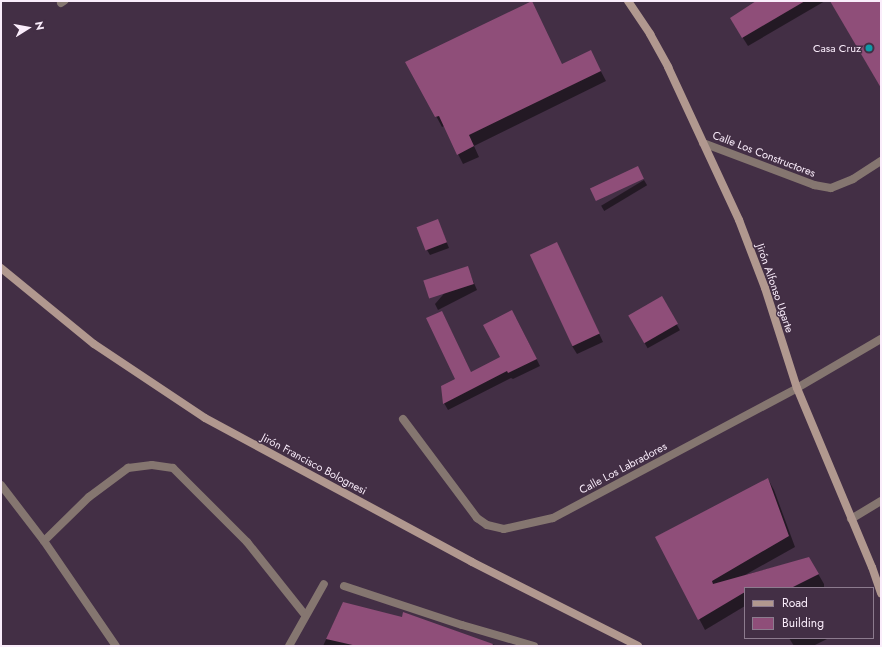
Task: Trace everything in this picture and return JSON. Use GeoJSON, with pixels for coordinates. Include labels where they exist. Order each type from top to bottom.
{"type":"FeatureCollection","features":[{"type":"Feature","properties":{"kind":"street","name":"Jirón Alfonso Ugarte"},"geometry":{"type":"LineString","coordinates":[[628,1],[650,34],[668,67],[739,220],[765,288],[797,388],[872,566],[881,593]]}},
{"type":"Feature","properties":{"kind":"street","name":"Calle Los Constructores"},"geometry":{"type":"LineString","coordinates":[[703,143],[814,185],[831,188],[853,178],[881,161]]}},
{"type":"Feature","properties":{"kind":"street","name":"Jirón Francisco Bolognesi"},"geometry":{"type":"LineString","coordinates":[[1,268],[94,344],[206,418],[472,562],[638,646]]}},
{"type":"Feature","properties":{"kind":"street","name":"Calle Los Labradores"},"geometry":{"type":"LineString","coordinates":[[403,419],[477,518],[487,526],[504,529],[553,518],[797,388],[881,339]]}},
{"type":"Feature","properties":{"kind":"street"},"geometry":{"type":"LineString","coordinates":[[44,541],[89,497],[128,468],[152,465],[173,468],[247,542],[305,615]]}},
{"type":"Feature","properties":{"kind":"street"},"geometry":{"type":"LineString","coordinates":[[2,487],[44,541],[116,646]]}},
{"type":"Feature","properties":{"kind":"street"},"geometry":{"type":"LineString","coordinates":[[851,519],[881,501]]}},
{"type":"Feature","properties":{"kind":"street"},"geometry":{"type":"LineString","coordinates":[[289,646],[305,615],[324,584]]}},
{"type":"Feature","properties":{"kind":"street"},"geometry":{"type":"LineString","coordinates":[[344,586],[462,625],[534,646]]}},
{"type":"Feature","properties":{"kind":"building"},"geometry":{"type":"Polygon","coordinates":[[[532,1],[562,64],[591,50],[601,71],[469,135],[474,146],[457,155],[439,116],[435,117],[405,62],[532,1]]]}},
{"type":"Feature","properties":{"kind":"building"},"geometry":{"type":"Polygon","coordinates":[[[756,1],[805,1],[742,38],[730,18],[756,1]]]}},
{"type":"Feature","properties":{"kind":"building","name":"Casa Cruz"},"geometry":{"type":"Polygon","coordinates":[[[830,1],[881,1],[881,88],[830,1]]]}},
{"type":"Feature","properties":{"kind":"building"},"geometry":{"type":"Polygon","coordinates":[[[638,166],[644,179],[596,201],[590,188],[638,166]]]}},
{"type":"Feature","properties":{"kind":"building"},"geometry":{"type":"Polygon","coordinates":[[[438,219],[447,242],[425,251],[417,227],[438,219]]]}},
{"type":"Feature","properties":{"kind":"building"},"geometry":{"type":"Polygon","coordinates":[[[557,242],[600,334],[572,346],[530,255],[557,242]]]}},
{"type":"Feature","properties":{"kind":"building"},"geometry":{"type":"Polygon","coordinates":[[[468,266],[474,284],[429,299],[423,281],[468,266]]]}},
{"type":"Feature","properties":{"kind":"building"},"geometry":{"type":"Polygon","coordinates":[[[662,296],[678,324],[644,343],[628,316],[662,296]]]}},
{"type":"Feature","properties":{"kind":"building"},"geometry":{"type":"Polygon","coordinates":[[[512,310],[537,359],[508,373],[507,371],[443,404],[441,386],[455,379],[426,318],[442,311],[471,372],[500,357],[483,325],[512,310]]]}},
{"type":"Feature","properties":{"kind":"building"},"geometry":{"type":"Polygon","coordinates":[[[768,478],[789,536],[712,581],[713,584],[809,557],[819,574],[793,587],[744,587],[744,593],[698,620],[655,537],[768,478]]]}},
{"type":"Feature","properties":{"kind":"building"},"geometry":{"type":"Polygon","coordinates":[[[343,602],[402,617],[403,612],[493,644],[492,646],[357,646],[326,639],[343,602]]]}},
{"type":"Feature","properties":{"kind":"place","name":"Casa Cruz"},"geometry":{"type":"Point","coordinates":[869,48]}}]}
